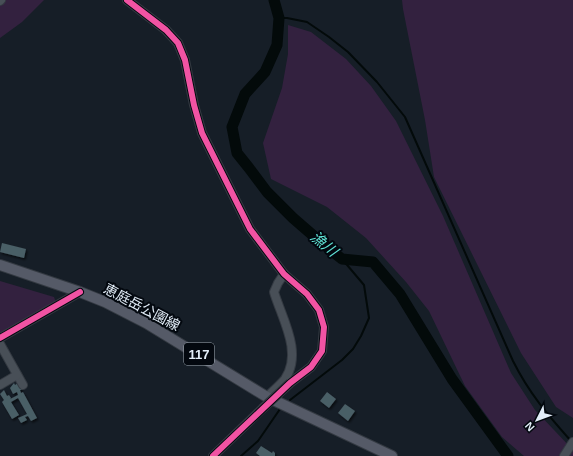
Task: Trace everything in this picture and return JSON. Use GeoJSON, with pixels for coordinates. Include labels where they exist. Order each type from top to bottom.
{"type":"FeatureCollection","features":[{"type":"Feature","properties":{"kind":"main road","name":"恵庭岳公園線"},"geometry":{"type":"LineString","coordinates":[[0,265],[105,302],[146,323],[267,397],[392,456]]}},
{"type":"Feature","properties":{"kind":"street"},"geometry":{"type":"LineString","coordinates":[[126,0],[166,30],[178,43],[185,60],[194,105],[202,133],[250,229],[284,274],[307,294],[319,310],[324,327],[322,351],[312,367],[290,383],[213,456]]}},
{"type":"Feature","properties":{"kind":"street"},"geometry":{"type":"LineString","coordinates":[[267,397],[284,379],[292,365],[292,348],[288,330],[274,292],[278,282],[284,274]]}},
{"type":"Feature","properties":{"kind":"street"},"geometry":{"type":"LineString","coordinates":[[0,338],[80,292]]}},
{"type":"Feature","properties":{"kind":"street"},"geometry":{"type":"LineString","coordinates":[[0,344],[23,385]]}},
{"type":"Feature","properties":{"kind":"street"},"geometry":{"type":"LineString","coordinates":[[0,385],[17,375]]}},
{"type":"Feature","properties":{"kind":"street"},"geometry":{"type":"LineString","coordinates":[[564,456],[573,442]]}},
{"type":"Feature","properties":{"kind":"shaded area"},"geometry":{"type":"Polygon","coordinates":[[[0,0],[44,0],[22,22],[0,38],[0,0]]]}},
{"type":"Feature","properties":{"kind":"shaded area"},"geometry":{"type":"Polygon","coordinates":[[[402,0],[573,0],[573,418],[556,407],[521,353],[434,177],[425,120],[402,0]]]}},
{"type":"Feature","properties":{"kind":"shaded area"},"geometry":{"type":"Polygon","coordinates":[[[288,25],[311,32],[346,59],[371,86],[396,121],[443,216],[511,373],[535,410],[573,450],[573,456],[524,456],[502,437],[465,386],[429,311],[406,282],[366,238],[327,207],[271,179],[263,143],[282,88],[288,54],[288,25]]]}},
{"type":"Feature","properties":{"kind":"shaded area"},"geometry":{"type":"Polygon","coordinates":[[[0,281],[54,297],[56,303],[0,334],[0,281]]]}},
{"type":"Feature","properties":{"kind":"building"},"geometry":{"type":"Polygon","coordinates":[[[2,243],[26,249],[24,258],[0,252],[2,243]]]}},
{"type":"Feature","properties":{"kind":"building"},"geometry":{"type":"Polygon","coordinates":[[[14,383],[15,385],[18,383],[22,390],[20,390],[21,393],[23,392],[37,418],[31,421],[28,416],[25,417],[27,420],[21,423],[18,418],[27,414],[18,398],[11,402],[19,415],[12,419],[2,402],[4,400],[0,394],[4,390],[7,396],[9,395],[11,398],[10,399],[18,395],[17,392],[13,394],[10,388],[14,383]]]}},
{"type":"Feature","properties":{"kind":"building"},"geometry":{"type":"Polygon","coordinates":[[[327,392],[336,399],[329,408],[320,401],[327,392]]]}},
{"type":"Feature","properties":{"kind":"building"},"geometry":{"type":"Polygon","coordinates":[[[345,404],[355,411],[348,421],[338,413],[345,404]]]}},
{"type":"Feature","properties":{"kind":"building"},"geometry":{"type":"Polygon","coordinates":[[[261,446],[272,453],[273,451],[275,456],[260,456],[256,453],[261,446]]]}},
{"type":"Feature","properties":{"kind":"waterway","name":"漁川"},"geometry":{"type":"LineString","coordinates":[[274,0],[279,18],[277,45],[265,72],[245,94],[232,127],[237,153],[267,192],[293,218],[323,244],[342,259],[373,262],[400,294],[452,379],[508,456]]}},
{"type":"Feature","properties":{"kind":"waterway"},"geometry":{"type":"LineString","coordinates":[[279,18],[307,22],[329,37],[348,52],[377,82],[405,117],[519,373],[539,403],[571,441]]}},
{"type":"Feature","properties":{"kind":"waterway"},"geometry":{"type":"LineString","coordinates":[[290,400],[342,360],[353,349],[369,318],[364,285],[342,259]]}},
{"type":"Feature","properties":{"kind":"waterway"},"geometry":{"type":"LineString","coordinates":[[241,456],[258,441],[280,409]]}},
{"type":"Feature","properties":{"kind":"cycle path"},"geometry":{"type":"LineString","coordinates":[[127,0],[166,30],[178,43],[185,60],[194,105],[202,133],[250,229],[284,274],[307,294],[319,310],[324,327],[322,351],[311,367],[290,383],[213,456]]}},
{"type":"Feature","properties":{"kind":"cycle path"},"geometry":{"type":"LineString","coordinates":[[0,338],[80,292]]}}]}
